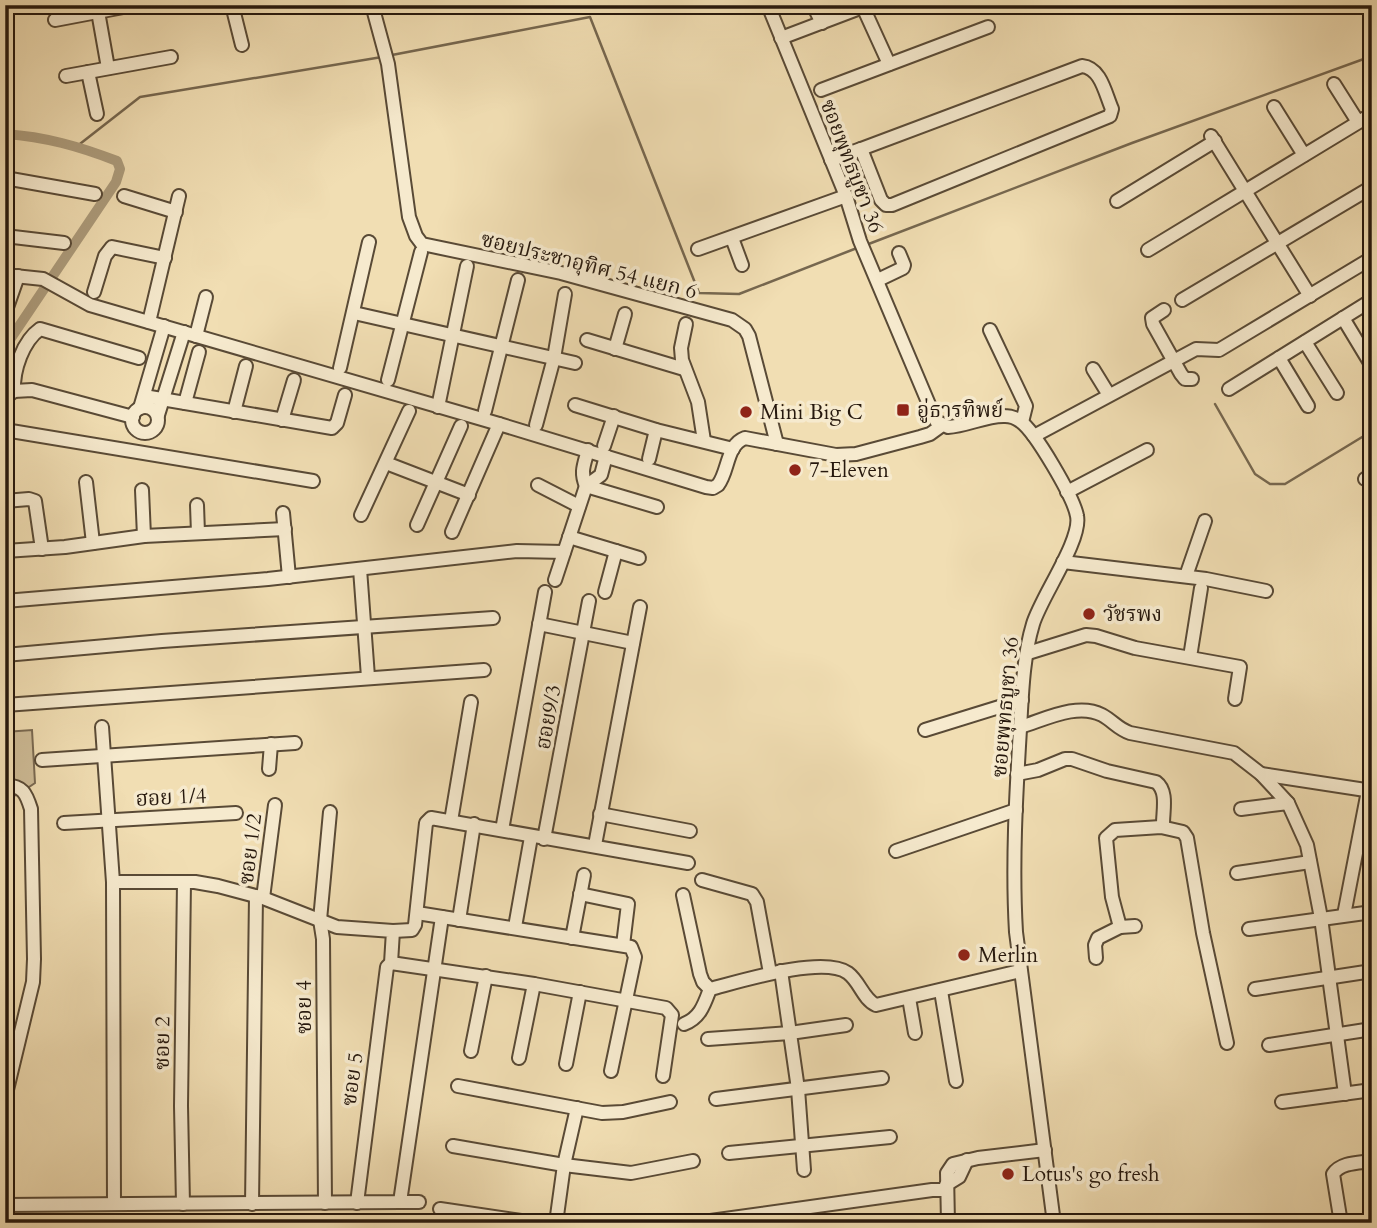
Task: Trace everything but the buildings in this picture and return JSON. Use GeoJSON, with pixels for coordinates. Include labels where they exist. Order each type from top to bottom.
{"type":"FeatureCollection","features":[{"type":"Feature","properties":{"kind":"street"},"geometry":{"type":"LineString","coordinates":[[55,20],[98,9],[134,5]]}},
{"type":"Feature","properties":{"kind":"street"},"geometry":{"type":"LineString","coordinates":[[232,5],[242,45]]}},
{"type":"Feature","properties":{"kind":"street","name":"ซอยประชาอุทิศ 54 แยก 6"},"geometry":{"type":"LineString","coordinates":[[372,5],[388,64],[409,217],[422,244],[561,273],[732,320],[745,329],[749,336],[776,443]]}},
{"type":"Feature","properties":{"kind":"street","name":"ซอยพุทธบูชา 36"},"geometry":{"type":"LineString","coordinates":[[768,5],[846,196],[860,241],[930,409],[941,425]]}},
{"type":"Feature","properties":{"kind":"street"},"geometry":{"type":"LineString","coordinates":[[813,5],[822,23]]}},
{"type":"Feature","properties":{"kind":"street"},"geometry":{"type":"LineString","coordinates":[[781,38],[866,6],[889,64]]}},
{"type":"Feature","properties":{"kind":"street"},"geometry":{"type":"LineString","coordinates":[[98,9],[108,68]]}},
{"type":"Feature","properties":{"kind":"street"},"geometry":{"type":"LineString","coordinates":[[821,90],[988,27]]}},
{"type":"Feature","properties":{"kind":"street"},"geometry":{"type":"LineString","coordinates":[[66,76],[171,57]]}},
{"type":"Feature","properties":{"kind":"street"},"geometry":{"type":"LineString","coordinates":[[831,160],[1082,66],[1088,66],[1096,72],[1112,109],[1110,116],[1101,120],[892,205],[886,205],[881,200],[861,149]]}},
{"type":"Feature","properties":{"kind":"street"},"geometry":{"type":"LineString","coordinates":[[88,72],[97,114]]}},
{"type":"Feature","properties":{"kind":"street"},"geometry":{"type":"LineString","coordinates":[[1335,84],[1358,122]]}},
{"type":"Feature","properties":{"kind":"street"},"geometry":{"type":"LineString","coordinates":[[1274,107],[1304,155]]}},
{"type":"Feature","properties":{"kind":"street"},"geometry":{"type":"LineString","coordinates":[[1148,250],[1372,114]]}},
{"type":"Feature","properties":{"kind":"street"},"geometry":{"type":"LineString","coordinates":[[1117,201],[1213,138],[1310,296]]}},
{"type":"Feature","properties":{"kind":"street"},"geometry":{"type":"LineString","coordinates":[[5,178],[95,194]]}},
{"type":"Feature","properties":{"kind":"street"},"geometry":{"type":"LineString","coordinates":[[1182,300],[1372,187]]}},
{"type":"Feature","properties":{"kind":"street"},"geometry":{"type":"LineString","coordinates":[[124,196],[176,212]]}},
{"type":"Feature","properties":{"kind":"street"},"geometry":{"type":"LineString","coordinates":[[149,322],[180,196]]}},
{"type":"Feature","properties":{"kind":"street"},"geometry":{"type":"LineString","coordinates":[[698,249],[846,196]]}},
{"type":"Feature","properties":{"kind":"street"},"geometry":{"type":"LineString","coordinates":[[5,236],[64,243]]}},
{"type":"Feature","properties":{"kind":"street"},"geometry":{"type":"LineString","coordinates":[[732,238],[742,265]]}},
{"type":"Feature","properties":{"kind":"street"},"geometry":{"type":"LineString","coordinates":[[340,368],[369,242]]}},
{"type":"Feature","properties":{"kind":"street"},"geometry":{"type":"LineString","coordinates":[[94,292],[105,256],[112,247],[165,258]]}},
{"type":"Feature","properties":{"kind":"street"},"geometry":{"type":"LineString","coordinates":[[388,380],[421,252]]}},
{"type":"Feature","properties":{"kind":"street"},"geometry":{"type":"LineString","coordinates":[[878,280],[903,268],[899,253]]}},
{"type":"Feature","properties":{"kind":"street"},"geometry":{"type":"LineString","coordinates":[[1034,436],[1173,359],[1196,349],[1219,351],[1372,258]]}},
{"type":"Feature","properties":{"kind":"street"},"geometry":{"type":"LineString","coordinates":[[438,407],[467,266]]}},
{"type":"Feature","properties":{"kind":"street"},"geometry":{"type":"LineString","coordinates":[[5,313],[12,275],[43,279],[90,305],[588,450],[605,451],[713,488],[722,480],[738,441],[745,438],[835,455],[856,454],[930,434],[941,425],[958,426],[1004,416],[1022,422],[1026,406],[990,330]]}},
{"type":"Feature","properties":{"kind":"street"},"geometry":{"type":"LineString","coordinates":[[485,411],[519,279]]}},
{"type":"Feature","properties":{"kind":"street"},"geometry":{"type":"LineString","coordinates":[[536,425],[554,358],[565,294]]}},
{"type":"Feature","properties":{"kind":"street"},"geometry":{"type":"LineString","coordinates":[[142,454],[148,432],[158,424],[163,400],[206,297]]}},
{"type":"Feature","properties":{"kind":"street"},"geometry":{"type":"LineString","coordinates":[[1229,389],[1372,300]]}},
{"type":"Feature","properties":{"kind":"street"},"geometry":{"type":"LineString","coordinates":[[1164,310],[1152,318],[1185,379],[1192,379]]}},
{"type":"Feature","properties":{"kind":"street"},"geometry":{"type":"LineString","coordinates":[[354,313],[575,363]]}},
{"type":"Feature","properties":{"kind":"street"},"geometry":{"type":"LineString","coordinates":[[615,349],[625,314]]}},
{"type":"Feature","properties":{"kind":"street"},"geometry":{"type":"LineString","coordinates":[[1343,318],[1372,366]]}},
{"type":"Feature","properties":{"kind":"street"},"geometry":{"type":"LineString","coordinates":[[686,324],[681,348],[684,369],[698,402],[704,441]]}},
{"type":"Feature","properties":{"kind":"street"},"geometry":{"type":"LineString","coordinates":[[148,432],[136,429],[139,407],[164,326]]}},
{"type":"Feature","properties":{"kind":"street"},"geometry":{"type":"LineString","coordinates":[[139,358],[40,329],[33,333],[17,364],[10,394],[32,390],[152,409],[158,415]]}},
{"type":"Feature","properties":{"kind":"street"},"geometry":{"type":"LineString","coordinates":[[587,340],[684,369]]}},
{"type":"Feature","properties":{"kind":"street"},"geometry":{"type":"LineString","coordinates":[[1305,342],[1337,393]]}},
{"type":"Feature","properties":{"kind":"street"},"geometry":{"type":"LineString","coordinates":[[185,404],[199,352]]}},
{"type":"Feature","properties":{"kind":"street"},"geometry":{"type":"LineString","coordinates":[[1279,358],[1308,405]]}},
{"type":"Feature","properties":{"kind":"street"},"geometry":{"type":"LineString","coordinates":[[234,412],[246,366]]}},
{"type":"Feature","properties":{"kind":"street"},"geometry":{"type":"LineString","coordinates":[[1093,369],[1109,395]]}},
{"type":"Feature","properties":{"kind":"street"},"geometry":{"type":"LineString","coordinates":[[282,420],[294,380]]}},
{"type":"Feature","properties":{"kind":"street"},"geometry":{"type":"LineString","coordinates":[[139,407],[163,400],[332,428],[337,423],[345,395]]}},
{"type":"Feature","properties":{"kind":"street"},"geometry":{"type":"LineString","coordinates":[[575,405],[656,430],[733,449]]}},
{"type":"Feature","properties":{"kind":"street"},"geometry":{"type":"LineString","coordinates":[[361,514],[409,411]]}},
{"type":"Feature","properties":{"kind":"street"},"geometry":{"type":"LineString","coordinates":[[555,580],[586,486],[601,475],[614,416]]}},
{"type":"Feature","properties":{"kind":"street","name":"ซอยพุทธบูชา 36"},"geometry":{"type":"LineString","coordinates":[[1022,422],[1034,436],[1067,492],[1078,523],[1063,562],[1038,610],[1031,633],[1022,700],[1017,774],[1015,908],[1020,971],[1054,1223]]}},
{"type":"Feature","properties":{"kind":"street"},"geometry":{"type":"LineString","coordinates":[[452,532],[499,424]]}},
{"type":"Feature","properties":{"kind":"street"},"geometry":{"type":"LineString","coordinates":[[417,525],[461,426]]}},
{"type":"Feature","properties":{"kind":"street"},"geometry":{"type":"LineString","coordinates":[[5,430],[313,481]]}},
{"type":"Feature","properties":{"kind":"street"},"geometry":{"type":"LineString","coordinates":[[649,459],[656,430]]}},
{"type":"Feature","properties":{"kind":"street"},"geometry":{"type":"LineString","coordinates":[[586,486],[582,468],[588,450]]}},
{"type":"Feature","properties":{"kind":"street"},"geometry":{"type":"LineString","coordinates":[[1067,492],[1147,450]]}},
{"type":"Feature","properties":{"kind":"street"},"geometry":{"type":"LineString","coordinates":[[386,463],[469,495]]}},
{"type":"Feature","properties":{"kind":"street"},"geometry":{"type":"LineString","coordinates":[[86,482],[93,543]]}},
{"type":"Feature","properties":{"kind":"street"},"geometry":{"type":"LineString","coordinates":[[538,485],[579,506]]}},
{"type":"Feature","properties":{"kind":"street"},"geometry":{"type":"LineString","coordinates":[[586,486],[657,507]]}},
{"type":"Feature","properties":{"kind":"street"},"geometry":{"type":"LineString","coordinates":[[142,489],[144,536]]}},
{"type":"Feature","properties":{"kind":"street"},"geometry":{"type":"LineString","coordinates":[[5,501],[35,501],[42,549]]}},
{"type":"Feature","properties":{"kind":"street"},"geometry":{"type":"LineString","coordinates":[[197,505],[198,533]]}},
{"type":"Feature","properties":{"kind":"street"},"geometry":{"type":"LineString","coordinates":[[283,513],[289,576]]}},
{"type":"Feature","properties":{"kind":"street"},"geometry":{"type":"LineString","coordinates":[[1186,576],[1205,520]]}},
{"type":"Feature","properties":{"kind":"street"},"geometry":{"type":"LineString","coordinates":[[5,551],[144,536],[285,529]]}},
{"type":"Feature","properties":{"kind":"street"},"geometry":{"type":"LineString","coordinates":[[569,537],[639,558]]}},
{"type":"Feature","properties":{"kind":"street"},"geometry":{"type":"LineString","coordinates":[[5,601],[289,576],[517,551],[564,552]]}},
{"type":"Feature","properties":{"kind":"street"},"geometry":{"type":"LineString","coordinates":[[605,592],[616,551]]}},
{"type":"Feature","properties":{"kind":"street"},"geometry":{"type":"LineString","coordinates":[[1063,562],[1186,576],[1266,591]]}},
{"type":"Feature","properties":{"kind":"street"},"geometry":{"type":"LineString","coordinates":[[360,569],[368,677]]}},
{"type":"Feature","properties":{"kind":"street"},"geometry":{"type":"LineString","coordinates":[[1190,657],[1201,588]]}},
{"type":"Feature","properties":{"kind":"street"},"geometry":{"type":"LineString","coordinates":[[502,830],[545,592]]}},
{"type":"Feature","properties":{"kind":"street","name":"ฮอย9/3"},"geometry":{"type":"LineString","coordinates":[[515,927],[538,838],[589,601]]}},
{"type":"Feature","properties":{"kind":"street"},"geometry":{"type":"LineString","coordinates":[[595,845],[639,607]]}},
{"type":"Feature","properties":{"kind":"street"},"geometry":{"type":"LineString","coordinates":[[5,655],[493,618]]}},
{"type":"Feature","properties":{"kind":"street"},"geometry":{"type":"LineString","coordinates":[[539,624],[633,643]]}},
{"type":"Feature","properties":{"kind":"street"},"geometry":{"type":"LineString","coordinates":[[1028,653],[1086,635],[1135,648],[1240,667],[1235,699]]}},
{"type":"Feature","properties":{"kind":"street"},"geometry":{"type":"LineString","coordinates":[[5,705],[484,670]]}},
{"type":"Feature","properties":{"kind":"street"},"geometry":{"type":"LineString","coordinates":[[925,730],[1022,700]]}},
{"type":"Feature","properties":{"kind":"street"},"geometry":{"type":"LineString","coordinates":[[451,821],[471,702]]}},
{"type":"Feature","properties":{"kind":"street"},"geometry":{"type":"LineString","coordinates":[[1020,727],[1068,712],[1093,712],[1104,716],[1118,729],[1130,733],[1234,753],[1261,774],[1288,803],[1307,845],[1331,976],[1345,1094]]}},
{"type":"Feature","properties":{"kind":"street"},"geometry":{"type":"LineString","coordinates":[[102,727],[113,881],[114,1204]]}},
{"type":"Feature","properties":{"kind":"street"},"geometry":{"type":"LineString","coordinates":[[42,760],[295,743]]}},
{"type":"Feature","properties":{"kind":"street"},"geometry":{"type":"LineString","coordinates":[[269,769],[271,744]]}},
{"type":"Feature","properties":{"kind":"street"},"geometry":{"type":"LineString","coordinates":[[1017,774],[1072,759],[1107,771],[1156,782],[1163,793],[1161,827]]}},
{"type":"Feature","properties":{"kind":"street"},"geometry":{"type":"LineString","coordinates":[[1261,774],[1370,791],[1344,915]]}},
{"type":"Feature","properties":{"kind":"street"},"geometry":{"type":"LineString","coordinates":[[5,785],[18,786],[25,791],[31,810],[34,959],[33,982],[5,1098]]}},
{"type":"Feature","properties":{"kind":"street"},"geometry":{"type":"LineString","coordinates":[[1241,809],[1288,803]]}},
{"type":"Feature","properties":{"kind":"street","name":"ซอย 1/2"},"geometry":{"type":"LineString","coordinates":[[252,1204],[260,897],[275,805]]}},
{"type":"Feature","properties":{"kind":"street"},"geometry":{"type":"LineString","coordinates":[[896,850],[1016,810]]}},
{"type":"Feature","properties":{"kind":"street","name":"ซอย 4"},"geometry":{"type":"LineString","coordinates":[[325,1203],[323,939],[320,920],[330,812]]}},
{"type":"Feature","properties":{"kind":"street","name":"ฮอย 1/4"},"geometry":{"type":"LineString","coordinates":[[64,823],[236,813]]}},
{"type":"Feature","properties":{"kind":"street"},"geometry":{"type":"LineString","coordinates":[[600,814],[690,831]]}},
{"type":"Feature","properties":{"kind":"street"},"geometry":{"type":"LineString","coordinates":[[113,881],[184,882],[218,886],[260,897],[337,927],[393,931],[412,930],[426,823],[431,818],[688,863]]}},
{"type":"Feature","properties":{"kind":"street"},"geometry":{"type":"LineString","coordinates":[[459,920],[474,824]]}},
{"type":"Feature","properties":{"kind":"street"},"geometry":{"type":"LineString","coordinates":[[1120,927],[1112,897],[1106,838],[1115,830],[1161,827],[1183,832],[1227,1044]]}},
{"type":"Feature","properties":{"kind":"street"},"geometry":{"type":"LineString","coordinates":[[1237,873],[1310,862]]}},
{"type":"Feature","properties":{"kind":"street"},"geometry":{"type":"LineString","coordinates":[[572,937],[583,876]]}},
{"type":"Feature","properties":{"kind":"street"},"geometry":{"type":"LineString","coordinates":[[702,880],[752,894],[757,902],[790,1033],[798,1089],[804,1170]]}},
{"type":"Feature","properties":{"kind":"street","name":"ซอย 2"},"geometry":{"type":"LineString","coordinates":[[183,1204],[181,1106],[184,882]]}},
{"type":"Feature","properties":{"kind":"street"},"geometry":{"type":"LineString","coordinates":[[580,894],[628,904],[622,945]]}},
{"type":"Feature","properties":{"kind":"street"},"geometry":{"type":"LineString","coordinates":[[683,895],[700,974],[706,987],[710,989]]}},
{"type":"Feature","properties":{"kind":"street"},"geometry":{"type":"LineString","coordinates":[[416,913],[631,947],[635,957],[611,1072]]}},
{"type":"Feature","properties":{"kind":"street"},"geometry":{"type":"LineString","coordinates":[[1249,929],[1365,913]]}},
{"type":"Feature","properties":{"kind":"street"},"geometry":{"type":"LineString","coordinates":[[400,1202],[442,917]]}},
{"type":"Feature","properties":{"kind":"street"},"geometry":{"type":"LineString","coordinates":[[1096,958],[1095,945],[1098,937],[1120,927],[1135,926]]}},
{"type":"Feature","properties":{"kind":"street","name":"ซอย 5"},"geometry":{"type":"LineString","coordinates":[[357,1203],[387,967],[391,963],[393,931]]}},
{"type":"Feature","properties":{"kind":"street"},"geometry":{"type":"LineString","coordinates":[[391,963],[486,976],[666,1008],[670,1011],[671,1027],[663,1076]]}},
{"type":"Feature","properties":{"kind":"street"},"geometry":{"type":"LineString","coordinates":[[684,1024],[696,1017],[710,989],[776,972],[828,968],[841,970],[849,974],[870,1002],[876,1005],[1020,971]]}},
{"type":"Feature","properties":{"kind":"street"},"geometry":{"type":"LineString","coordinates":[[1255,989],[1372,971]]}},
{"type":"Feature","properties":{"kind":"street"},"geometry":{"type":"LineString","coordinates":[[471,1051],[486,976]]}},
{"type":"Feature","properties":{"kind":"street"},"geometry":{"type":"LineString","coordinates":[[519,1058],[534,984]]}},
{"type":"Feature","properties":{"kind":"street"},"geometry":{"type":"LineString","coordinates":[[941,991],[956,1081]]}},
{"type":"Feature","properties":{"kind":"street"},"geometry":{"type":"LineString","coordinates":[[566,1064],[580,992]]}},
{"type":"Feature","properties":{"kind":"street"},"geometry":{"type":"LineString","coordinates":[[909,999],[915,1033]]}},
{"type":"Feature","properties":{"kind":"street"},"geometry":{"type":"LineString","coordinates":[[708,1039],[790,1033],[846,1025]]}},
{"type":"Feature","properties":{"kind":"street"},"geometry":{"type":"LineString","coordinates":[[1269,1045],[1372,1029]]}},
{"type":"Feature","properties":{"kind":"street"},"geometry":{"type":"LineString","coordinates":[[716,1099],[882,1078]]}},
{"type":"Feature","properties":{"kind":"street"},"geometry":{"type":"LineString","coordinates":[[458,1086],[602,1113],[622,1112],[670,1102]]}},
{"type":"Feature","properties":{"kind":"street"},"geometry":{"type":"LineString","coordinates":[[1282,1102],[1372,1090]]}},
{"type":"Feature","properties":{"kind":"street"},"geometry":{"type":"LineString","coordinates":[[556,1223],[564,1165],[577,1108]]}},
{"type":"Feature","properties":{"kind":"street"},"geometry":{"type":"LineString","coordinates":[[729,1153],[890,1137]]}},
{"type":"Feature","properties":{"kind":"street"},"geometry":{"type":"LineString","coordinates":[[453,1146],[564,1165],[631,1173],[693,1161]]}},
{"type":"Feature","properties":{"kind":"street"},"geometry":{"type":"LineString","coordinates":[[947,1223],[945,1187],[949,1167],[967,1160],[1045,1150]]}},
{"type":"Feature","properties":{"kind":"street"},"geometry":{"type":"LineString","coordinates":[[1341,1223],[1333,1174],[1337,1168],[1348,1164],[1372,1161]]}},
{"type":"Feature","properties":{"kind":"street"},"geometry":{"type":"LineString","coordinates":[[696,1223],[784,1217],[945,1187]]}},
{"type":"Feature","properties":{"kind":"street"},"geometry":{"type":"LineString","coordinates":[[5,1205],[419,1202]]}},
{"type":"Feature","properties":{"kind":"street"},"geometry":{"type":"LineString","coordinates":[[440,1209],[535,1223]]}},
{"type":"Feature","properties":{"kind":"shaded area"},"geometry":{"type":"Polygon","coordinates":[[[32,730],[35,783],[17,795],[5,797],[5,732],[32,730]]]}},
{"type":"Feature","properties":{"kind":"waterway"},"geometry":{"type":"LineString","coordinates":[[392,55],[590,17],[699,293],[739,294],[857,248]]}},
{"type":"Feature","properties":{"kind":"waterway"},"geometry":{"type":"LineString","coordinates":[[866,245],[1132,143],[1372,56]]}},
{"type":"Feature","properties":{"kind":"waterway"},"geometry":{"type":"LineString","coordinates":[[76,147],[140,97],[382,57]]}},
{"type":"Feature","properties":{"kind":"waterway"},"geometry":{"type":"LineString","coordinates":[[5,134],[34,137],[75,147],[117,161],[120,169],[116,182],[5,347]]}},
{"type":"Feature","properties":{"kind":"waterway"},"geometry":{"type":"LineString","coordinates":[[1215,404],[1255,474],[1270,484],[1285,484],[1372,431]]}},
{"type":"Feature","properties":{"kind":"place","name":"อู่ธารทิพย์"},"geometry":{"type":"Point","coordinates":[903,410]}},
{"type":"Feature","properties":{"kind":"place","name":"Mini Big C"},"geometry":{"type":"Point","coordinates":[746,412]}},
{"type":"Feature","properties":{"kind":"place","name":"7-Eleven"},"geometry":{"type":"Point","coordinates":[795,470]}},
{"type":"Feature","properties":{"kind":"place","name":"วัชรพง"},"geometry":{"type":"Point","coordinates":[1089,614]}},
{"type":"Feature","properties":{"kind":"place","name":"Merlin"},"geometry":{"type":"Point","coordinates":[964,955]}},
{"type":"Feature","properties":{"kind":"place","name":"Lotus's go fresh"},"geometry":{"type":"Point","coordinates":[1008,1174]}}]}
